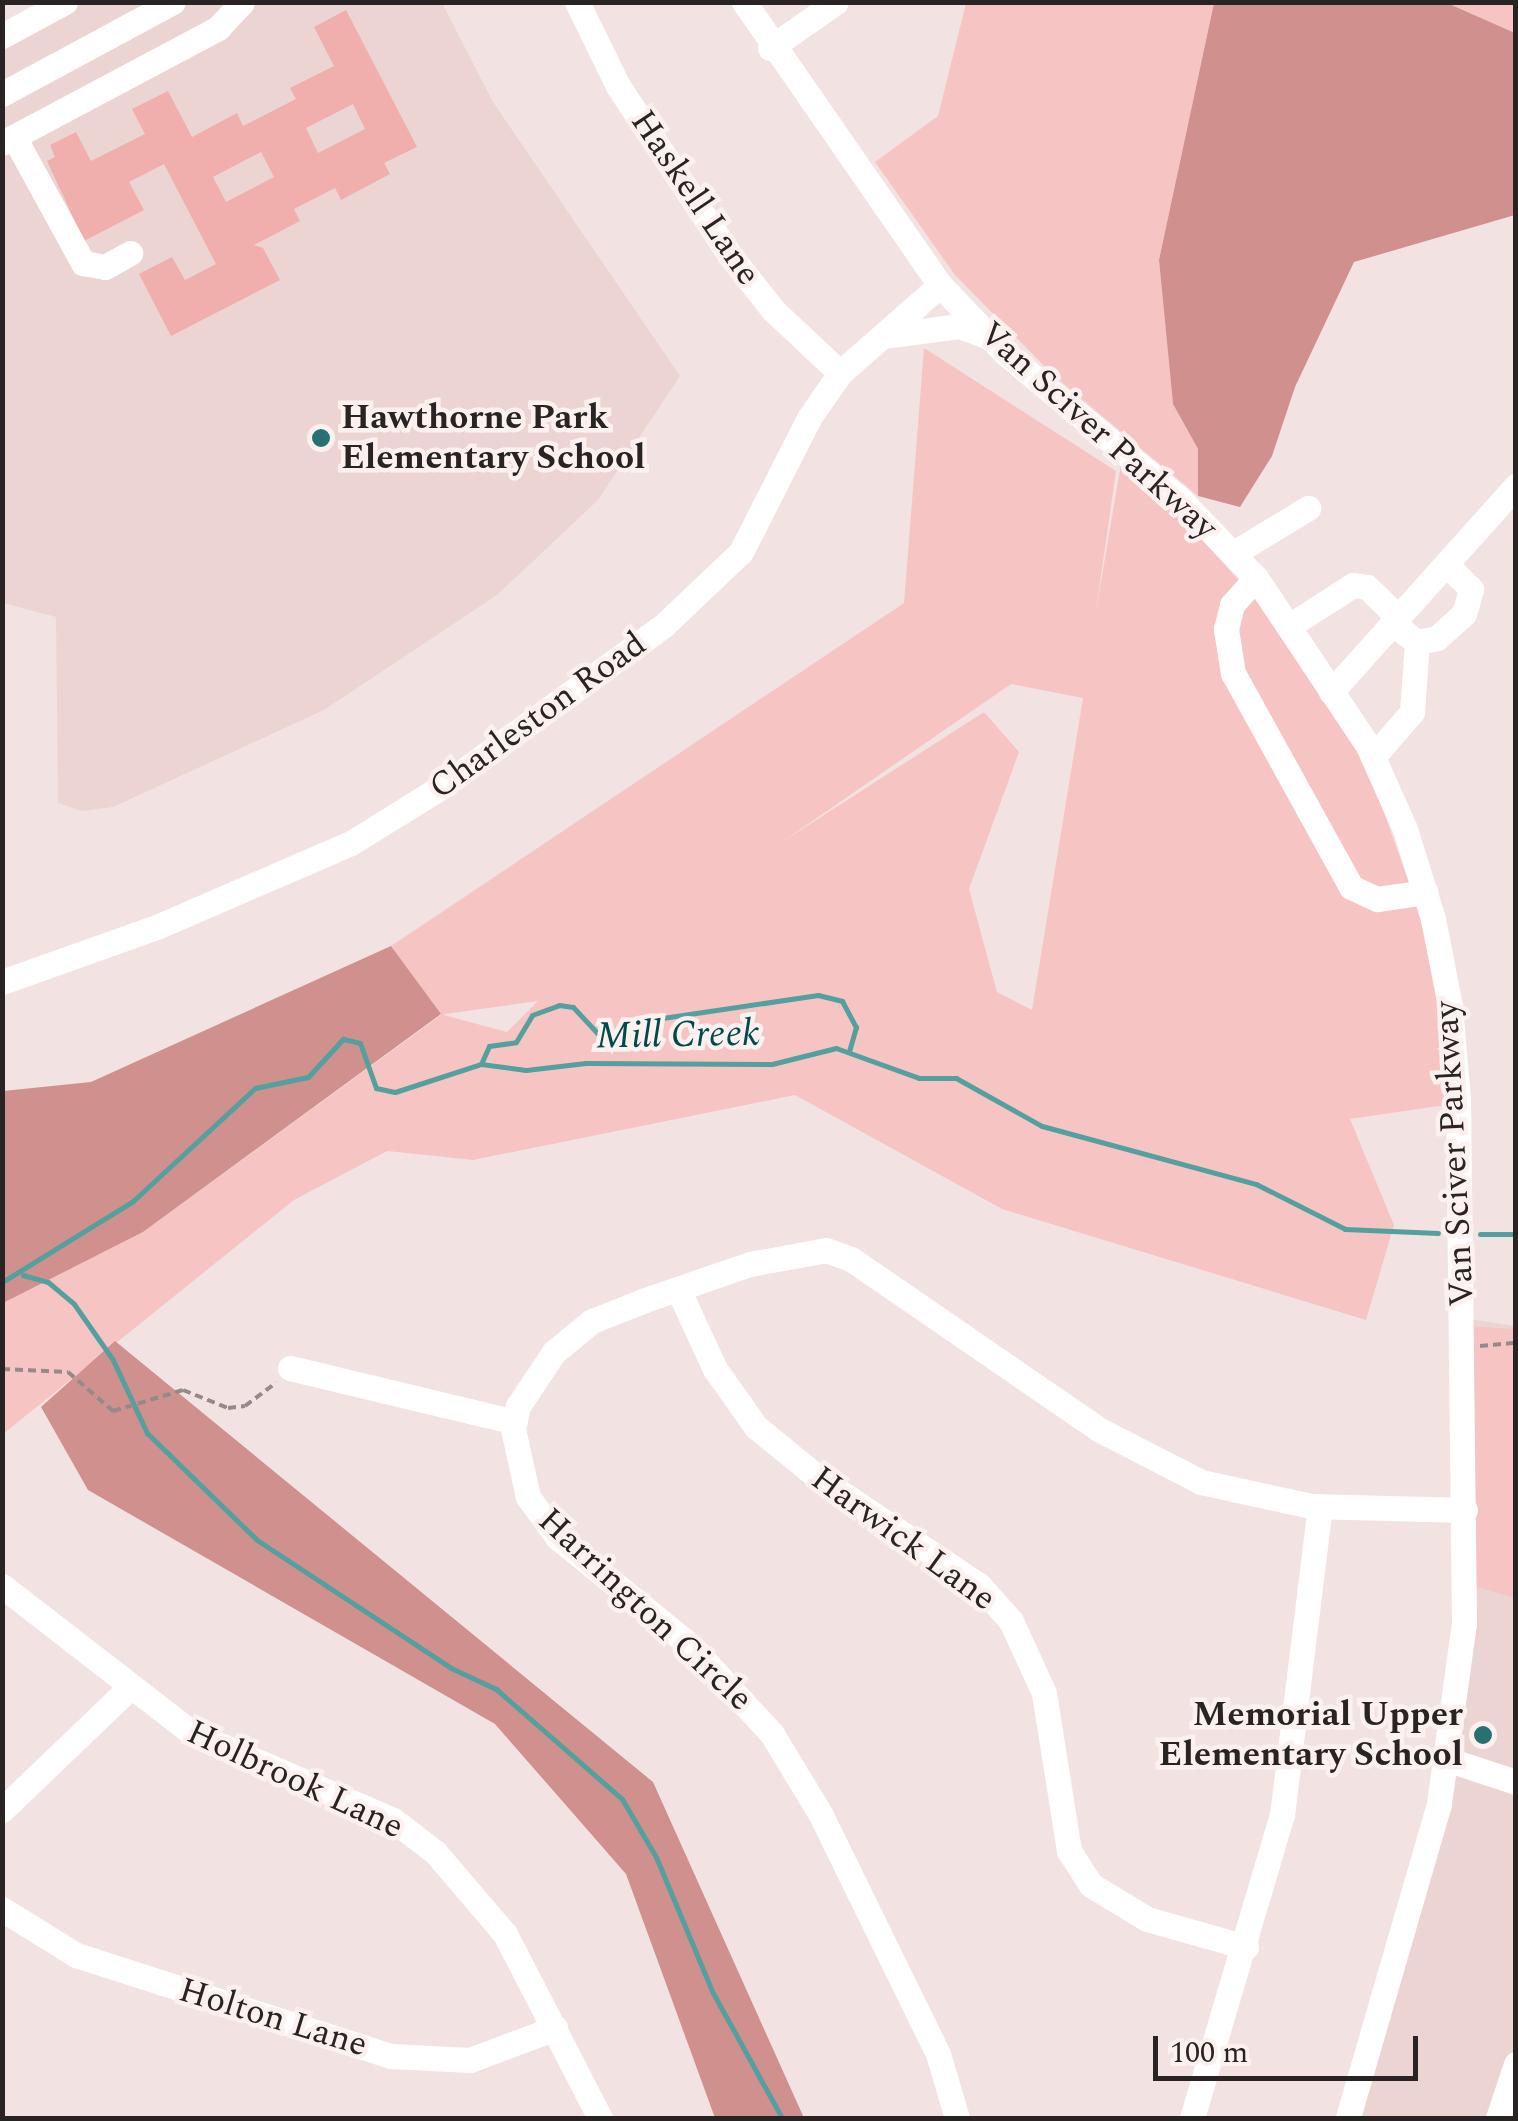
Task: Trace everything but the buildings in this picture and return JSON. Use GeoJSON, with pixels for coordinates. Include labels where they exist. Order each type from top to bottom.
{"type":"FeatureCollection","features":[{"type":"Feature","properties":{"kind":"street"},"geometry":{"type":"LineString","coordinates":[[2,36],[65,2]]}},
{"type":"Feature","properties":{"kind":"street"},"geometry":{"type":"LineString","coordinates":[[2,94],[174,2]]}},
{"type":"Feature","properties":{"kind":"street"},"geometry":{"type":"LineString","coordinates":[[130,253],[105,267],[83,263],[8,140],[218,28],[242,2]]}},
{"type":"Feature","properties":{"kind":"street","name":"Haskell Lane"},"geometry":{"type":"LineString","coordinates":[[577,2],[618,86],[730,254],[773,310],[840,373]]}},
{"type":"Feature","properties":{"kind":"street","name":"Van Sciver Parkway"},"geometry":{"type":"LineString","coordinates":[[744,2],[770,48],[940,284],[990,338],[1234,553],[1256,578],[1373,756],[1426,892],[1456,1054],[1464,1623],[1446,1759],[1428,1851],[1348,2118]]}},
{"type":"Feature","properties":{"kind":"street"},"geometry":{"type":"LineString","coordinates":[[770,48],[836,2]]}},
{"type":"Feature","properties":{"kind":"street","name":"Charleston Road"},"geometry":{"type":"LineString","coordinates":[[2,982],[159,926],[351,843],[538,717],[719,580],[759,526],[792,450],[840,373],[940,284]]}},
{"type":"Feature","properties":{"kind":"street"},"geometry":{"type":"LineString","coordinates":[[879,337],[960,326],[990,338]]}},
{"type":"Feature","properties":{"kind":"street"},"geometry":{"type":"LineString","coordinates":[[1332,692],[1516,486]]}},
{"type":"Feature","properties":{"kind":"street"},"geometry":{"type":"LineString","coordinates":[[1234,553],[1308,508]]}},
{"type":"Feature","properties":{"kind":"street"},"geometry":{"type":"LineString","coordinates":[[1417,642],[1437,638],[1472,602],[1471,589],[1447,565]]}},
{"type":"Feature","properties":{"kind":"street"},"geometry":{"type":"LineString","coordinates":[[1256,578],[1232,605],[1226,629],[1233,673],[1352,886],[1377,899],[1426,892]]}},
{"type":"Feature","properties":{"kind":"street"},"geometry":{"type":"LineString","coordinates":[[1290,626],[1352,585],[1367,587],[1417,642],[1412,712],[1373,756]]}},
{"type":"Feature","properties":{"kind":"street"},"geometry":{"type":"LineString","coordinates":[[290,1368],[514,1422],[540,1370],[571,1334],[762,1261],[826,1250],[851,1259],[1149,1458],[1228,1490],[1320,1506],[1465,1510]]}},
{"type":"Feature","properties":{"kind":"street","name":"Harwick Lane"},"geometry":{"type":"LineString","coordinates":[[678,1290],[716,1370],[756,1426],[806,1468],[979,1586],[1011,1621],[1044,1693],[1069,1850],[1091,1885],[1147,1918],[1246,1946]]}},
{"type":"Feature","properties":{"kind":"street","name":"Harrington Circle"},"geometry":{"type":"LineString","coordinates":[[514,1422],[519,1477],[550,1528],[712,1666],[790,1761],[938,2054],[957,2118]]}},
{"type":"Feature","properties":{"kind":"street"},"geometry":{"type":"LineString","coordinates":[[1192,2118],[1246,1946],[1288,1784],[1305,1590],[1320,1506]]}},
{"type":"Feature","properties":{"kind":"street","name":"Holbrook Lane"},"geometry":{"type":"LineString","coordinates":[[2,1586],[129,1688],[204,1740],[393,1820],[435,1852],[490,1911],[600,2118]]}},
{"type":"Feature","properties":{"kind":"street"},"geometry":{"type":"LineString","coordinates":[[2,1810],[129,1688]]}},
{"type":"Feature","properties":{"kind":"street"},"geometry":{"type":"LineString","coordinates":[[1446,1759],[1516,1782]]}},
{"type":"Feature","properties":{"kind":"street","name":"Holton Lane"},"geometry":{"type":"LineString","coordinates":[[2,1910],[76,1956],[391,2056],[470,2060],[555,2028]]}},
{"type":"Feature","properties":{"kind":"street"},"geometry":{"type":"LineString","coordinates":[[1498,2118],[1516,2064]]}},
{"type":"Feature","properties":{"kind":"path"},"geometry":{"type":"LineString","coordinates":[[1463,1348],[1516,1343]]}},
{"type":"Feature","properties":{"kind":"path"},"geometry":{"type":"LineString","coordinates":[[2,1369],[68,1372],[105,1408],[122,1410],[183,1390],[228,1408],[246,1406],[290,1368]]}},
{"type":"Feature","properties":{"kind":"shaded area","name":"Hawthorne Park Elementary School"},"geometry":{"type":"Polygon","coordinates":[[[63,3],[442,3],[493,102],[680,376],[598,500],[497,595],[324,710],[113,807],[82,811],[58,803],[56,617],[3,603],[2,36],[63,3]]]}},
{"type":"Feature","properties":{"kind":"shaded area"},"geometry":{"type":"Polygon","coordinates":[[[966,3],[1214,3],[1159,260],[1173,404],[1198,449],[1198,496],[1053,375],[955,275],[875,162],[938,116],[966,3]]]}},
{"type":"Feature","properties":{"kind":"shaded area"},"geometry":{"type":"Polygon","coordinates":[[[1214,3],[1447,3],[1515,33],[1515,215],[1354,262],[1295,387],[1272,456],[1240,507],[1198,496],[1198,449],[1173,404],[1159,260],[1214,3]]]}},
{"type":"Feature","properties":{"kind":"shaded area"},"geometry":{"type":"Polygon","coordinates":[[[1447,3],[1515,3],[1515,33],[1447,3]]]}},
{"type":"Feature","properties":{"kind":"shaded area"},"geometry":{"type":"Polygon","coordinates":[[[924,348],[1116,471],[1096,611],[1123,452],[1342,695],[1451,1000],[1459,1103],[1350,1119],[1394,1225],[1366,1320],[1002,1209],[795,1095],[473,1160],[387,1151],[294,1200],[3,1434],[3,1303],[143,1232],[441,1015],[391,946],[904,603],[924,348]],[[1011,684],[782,842],[984,712],[1019,752],[969,889],[997,992],[1032,1010],[1083,698],[1011,684]],[[538,1001],[445,1014],[444,1015],[507,1032],[538,1001]]]}},
{"type":"Feature","properties":{"kind":"shaded area"},"geometry":{"type":"Polygon","coordinates":[[[391,946],[441,1014],[143,1232],[3,1303],[3,1091],[91,1082],[391,946]]]}},
{"type":"Feature","properties":{"kind":"shaded area","name":"Memorial Upper Elementary School"},"geometry":{"type":"Polygon","coordinates":[[[1463,1318],[1515,1326],[1515,2118],[1346,2118],[1455,1711],[1463,1318]]]}},
{"type":"Feature","properties":{"kind":"shaded area"},"geometry":{"type":"Polygon","coordinates":[[[1461,1326],[1515,1329],[1515,1598],[1464,1583],[1461,1326]]]}},
{"type":"Feature","properties":{"kind":"shaded area"},"geometry":{"type":"Polygon","coordinates":[[[115,1341],[653,1782],[804,2118],[715,2118],[626,1874],[495,1724],[88,1490],[41,1407],[115,1341]]]}},
{"type":"Feature","properties":{"kind":"waterway"},"geometry":{"type":"LineString","coordinates":[[481,1064],[489,1046],[516,1042],[532,1015],[559,1005],[573,1007],[601,1037],[617,1044],[642,1021],[818,995],[842,1001],[856,1027],[849,1051]]}},
{"type":"Feature","properties":{"kind":"waterway","name":"Mill Creek"},"geometry":{"type":"LineString","coordinates":[[2,1282],[133,1201],[255,1088],[308,1077],[343,1039],[360,1043],[376,1088],[395,1092],[481,1064],[526,1070],[586,1063],[772,1064],[836,1048],[919,1078],[956,1078],[1042,1126],[1256,1184],[1345,1229],[1438,1233]]}},
{"type":"Feature","properties":{"kind":"waterway","name":"Mill Creek"},"geometry":{"type":"LineString","coordinates":[[1480,1234],[1516,1234]]}},
{"type":"Feature","properties":{"kind":"waterway"},"geometry":{"type":"LineString","coordinates":[[23,1275],[48,1282],[74,1304],[113,1360],[147,1433],[257,1540],[451,1668],[496,1689],[622,1799],[656,1857],[713,1993],[782,2118]]}},
{"type":"Feature","properties":{"kind":"place","name":"Hawthorne Park Elementary School"},"geometry":{"type":"Point","coordinates":[321,438]}},
{"type":"Feature","properties":{"kind":"place","name":"Memorial Upper Elementary School"},"geometry":{"type":"Point","coordinates":[1483,1735]}}]}
